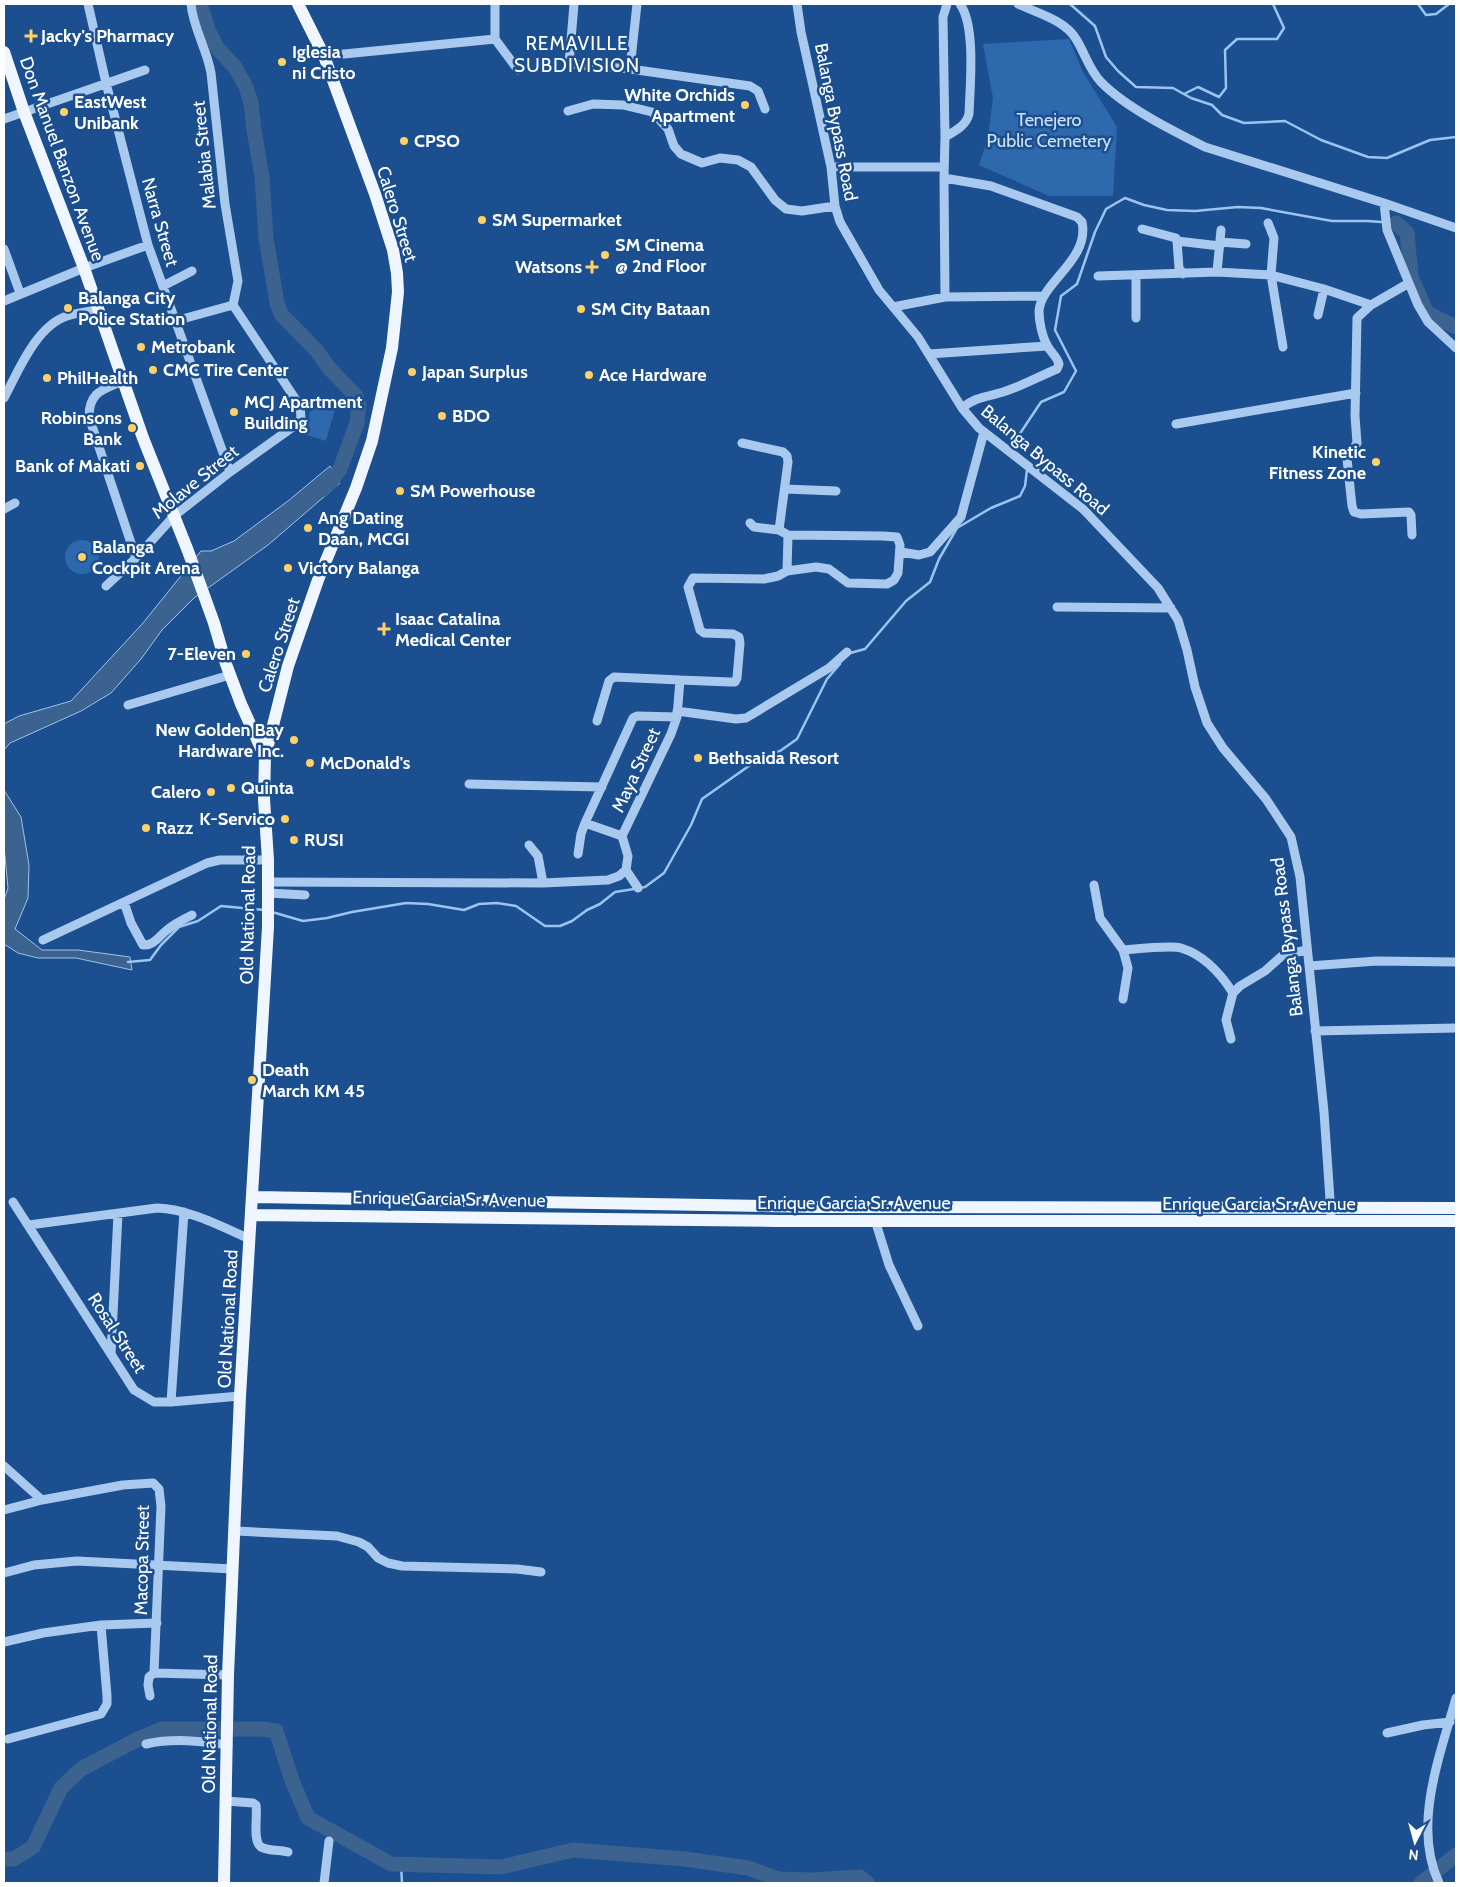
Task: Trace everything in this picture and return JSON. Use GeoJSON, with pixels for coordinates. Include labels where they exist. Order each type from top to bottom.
{"type":"FeatureCollection","features":[{"type":"Feature","properties":{"kind":"main road","name":"Calero Street"},"geometry":{"type":"LineString","coordinates":[[265,757],[288,666],[318,580],[356,488],[372,441],[392,348],[397,308],[397,273],[390,241],[375,194],[324,56],[298,4]]}},
{"type":"Feature","properties":{"kind":"main road","name":"Don Manuel Banzon Avenue"},"geometry":{"type":"LineString","coordinates":[[4,52],[24,112],[84,268],[123,381],[188,550],[230,675],[265,757]]}},
{"type":"Feature","properties":{"kind":"main road","name":"Old National Road"},"geometry":{"type":"LineString","coordinates":[[224,1883],[228,1675],[236,1531],[240,1396],[253,1197],[268,898],[268,860],[264,800],[265,757]]}},
{"type":"Feature","properties":{"kind":"main road","name":"Enrique Garcia Sr. Avenue"},"geometry":{"type":"LineString","coordinates":[[253,1197],[818,1214],[875,1220],[1456,1221]]}},
{"type":"Feature","properties":{"kind":"main road","name":"Enrique Garcia Sr. Avenue"},"geometry":{"type":"LineString","coordinates":[[251,1215],[818,1214],[1456,1208]]}},
{"type":"Feature","properties":{"kind":"street","name":"Narra Street"},"geometry":{"type":"LineString","coordinates":[[88,4],[106,83],[148,245],[230,472]]}},
{"type":"Feature","properties":{"kind":"street","name":"Malabia Street"},"geometry":{"type":"LineString","coordinates":[[191,4],[193,19],[209,62],[211,73],[225,204],[238,281],[233,305]]}},
{"type":"Feature","properties":{"kind":"street"},"geometry":{"type":"LineString","coordinates":[[495,4],[495,39],[518,70]]}},
{"type":"Feature","properties":{"kind":"street"},"geometry":{"type":"LineString","coordinates":[[574,4],[569,64],[630,68],[750,86],[758,91],[766,109]]}},
{"type":"Feature","properties":{"kind":"street"},"geometry":{"type":"LineString","coordinates":[[630,68],[638,4]]}},
{"type":"Feature","properties":{"kind":"street","name":"Balanga Bypass Road"},"geometry":{"type":"LineString","coordinates":[[797,4],[801,32],[831,167],[835,206],[840,222],[879,290],[918,337],[962,408],[984,432],[1083,509],[1158,588],[1178,620],[1195,687],[1207,722],[1223,748],[1266,798],[1291,837],[1300,877],[1324,1112],[1332,1221]]}},
{"type":"Feature","properties":{"kind":"street"},"geometry":{"type":"LineString","coordinates":[[945,297],[945,137],[942,17],[947,4]]}},
{"type":"Feature","properties":{"kind":"street"},"geometry":{"type":"LineString","coordinates":[[945,137],[963,126],[968,120],[969,114],[970,49],[967,17],[960,4]]}},
{"type":"Feature","properties":{"kind":"street"},"geometry":{"type":"LineString","coordinates":[[1018,4],[1068,28],[1076,38],[1089,67],[1100,81],[1113,93],[1177,133],[1205,147],[1384,203],[1456,228]]}},
{"type":"Feature","properties":{"kind":"street"},"geometry":{"type":"LineString","coordinates":[[324,56],[495,39]]}},
{"type":"Feature","properties":{"kind":"street"},"geometry":{"type":"LineString","coordinates":[[4,119],[145,70]]}},
{"type":"Feature","properties":{"kind":"street"},"geometry":{"type":"LineString","coordinates":[[568,111],[593,104],[624,105],[652,112],[668,130],[674,146],[681,154],[702,163],[720,158],[738,160],[751,168],[775,200],[786,209],[802,211],[835,206]]}},
{"type":"Feature","properties":{"kind":"street"},"geometry":{"type":"LineString","coordinates":[[831,167],[944,167]]}},
{"type":"Feature","properties":{"kind":"street"},"geometry":{"type":"LineString","coordinates":[[944,178],[991,186],[1077,217],[1082,222],[1083,234],[1074,258],[1044,296],[1039,309],[1047,346],[1058,360],[1057,368],[1030,382],[971,400],[962,408]]}},
{"type":"Feature","properties":{"kind":"street"},"geometry":{"type":"LineString","coordinates":[[1384,203],[1387,230],[1428,322],[1456,348]]}},
{"type":"Feature","properties":{"kind":"street"},"geometry":{"type":"LineString","coordinates":[[1268,222],[1274,238],[1271,275],[1283,347]]}},
{"type":"Feature","properties":{"kind":"street"},"geometry":{"type":"LineString","coordinates":[[1142,229],[1176,238],[1177,240],[1220,244],[1246,244]]}},
{"type":"Feature","properties":{"kind":"street"},"geometry":{"type":"LineString","coordinates":[[1217,272],[1221,230]]}},
{"type":"Feature","properties":{"kind":"street"},"geometry":{"type":"LineString","coordinates":[[1177,240],[1179,268],[1183,274]]}},
{"type":"Feature","properties":{"kind":"street"},"geometry":{"type":"LineString","coordinates":[[4,301],[84,268],[148,245]]}},
{"type":"Feature","properties":{"kind":"street"},"geometry":{"type":"LineString","coordinates":[[4,249],[20,293]]}},
{"type":"Feature","properties":{"kind":"street"},"geometry":{"type":"LineString","coordinates":[[163,286],[192,271]]}},
{"type":"Feature","properties":{"kind":"street"},"geometry":{"type":"LineString","coordinates":[[1098,276],[1217,272],[1271,275],[1324,289],[1371,305]]}},
{"type":"Feature","properties":{"kind":"street"},"geometry":{"type":"LineString","coordinates":[[1136,275],[1136,318]]}},
{"type":"Feature","properties":{"kind":"street"},"geometry":{"type":"LineString","coordinates":[[1410,283],[1359,314],[1356,323],[1357,443],[1347,459],[1354,512],[1361,514],[1409,512],[1411,515],[1412,535]]}},
{"type":"Feature","properties":{"kind":"street"},"geometry":{"type":"LineString","coordinates":[[1318,315],[1324,289]]}},
{"type":"Feature","properties":{"kind":"street"},"geometry":{"type":"LineString","coordinates":[[893,307],[945,297],[1044,296]]}},
{"type":"Feature","properties":{"kind":"street"},"geometry":{"type":"LineString","coordinates":[[175,321],[233,305]]}},
{"type":"Feature","properties":{"kind":"street","name":"Molave Street"},"geometry":{"type":"LineString","coordinates":[[106,586],[136,558],[174,516],[230,472],[297,424],[301,418],[300,406],[233,305]]}},
{"type":"Feature","properties":{"kind":"street"},"geometry":{"type":"LineString","coordinates":[[4,398],[26,357],[42,333],[52,324],[66,316],[97,310]]}},
{"type":"Feature","properties":{"kind":"street"},"geometry":{"type":"LineString","coordinates":[[929,354],[1047,346]]}},
{"type":"Feature","properties":{"kind":"street"},"geometry":{"type":"LineString","coordinates":[[123,381],[100,390],[93,397],[89,406],[89,417],[136,558]]}},
{"type":"Feature","properties":{"kind":"street"},"geometry":{"type":"LineString","coordinates":[[1176,424],[1356,392]]}},
{"type":"Feature","properties":{"kind":"street"},"geometry":{"type":"LineString","coordinates":[[900,552],[919,554],[930,552],[961,517],[984,432]]}},
{"type":"Feature","properties":{"kind":"street"},"geometry":{"type":"LineString","coordinates":[[742,443],[783,452],[787,456],[788,462],[780,530]]}},
{"type":"Feature","properties":{"kind":"street"},"geometry":{"type":"LineString","coordinates":[[784,488],[836,491]]}},
{"type":"Feature","properties":{"kind":"street"},"geometry":{"type":"LineString","coordinates":[[4,509],[15,503]]}},
{"type":"Feature","properties":{"kind":"street"},"geometry":{"type":"LineString","coordinates":[[597,721],[609,682],[614,677],[735,682],[737,678],[739,637],[733,634],[704,632],[700,630],[688,587],[693,578],[764,579],[778,576],[787,571],[816,567],[829,570],[848,583],[887,584],[894,580],[898,573],[899,540],[893,536],[788,535],[780,530],[754,527],[750,523]]}},
{"type":"Feature","properties":{"kind":"street"},"geometry":{"type":"LineString","coordinates":[[787,571],[788,535]]}},
{"type":"Feature","properties":{"kind":"street"},"geometry":{"type":"LineString","coordinates":[[1058,607],[1171,608]]}},
{"type":"Feature","properties":{"kind":"street"},"geometry":{"type":"LineString","coordinates":[[578,854],[585,823],[634,718],[637,716],[677,714],[736,719],[746,718],[829,668],[847,652]]}},
{"type":"Feature","properties":{"kind":"street"},"geometry":{"type":"LineString","coordinates":[[128,705],[230,675]]}},
{"type":"Feature","properties":{"kind":"street","name":"Maya Street"},"geometry":{"type":"LineString","coordinates":[[622,836],[671,734],[677,714],[680,680]]}},
{"type":"Feature","properties":{"kind":"street"},"geometry":{"type":"LineString","coordinates":[[469,784],[602,787]]}},
{"type":"Feature","properties":{"kind":"street"},"geometry":{"type":"LineString","coordinates":[[585,823],[622,836],[628,856],[626,870],[638,888]]}},
{"type":"Feature","properties":{"kind":"street"},"geometry":{"type":"LineString","coordinates":[[529,844],[538,856],[543,883]]}},
{"type":"Feature","properties":{"kind":"street"},"geometry":{"type":"LineString","coordinates":[[43,940],[207,863],[220,860],[268,860]]}},
{"type":"Feature","properties":{"kind":"street"},"geometry":{"type":"LineString","coordinates":[[268,898],[608,880],[626,870]]}},
{"type":"Feature","properties":{"kind":"street"},"geometry":{"type":"LineString","coordinates":[[1094,885],[1100,918],[1123,950],[1128,968],[1123,998]]}},
{"type":"Feature","properties":{"kind":"street"},"geometry":{"type":"LineString","coordinates":[[268,898],[305,895]]}},
{"type":"Feature","properties":{"kind":"street"},"geometry":{"type":"LineString","coordinates":[[124,902],[139,940],[143,945],[147,946],[192,914]]}},
{"type":"Feature","properties":{"kind":"street"},"geometry":{"type":"LineString","coordinates":[[1123,950],[1180,948],[1200,957],[1222,976],[1233,993]]}},
{"type":"Feature","properties":{"kind":"street"},"geometry":{"type":"LineString","coordinates":[[1231,1039],[1226,1020],[1228,1006],[1233,993],[1283,956],[1307,950]]}},
{"type":"Feature","properties":{"kind":"street"},"geometry":{"type":"LineString","coordinates":[[1309,966],[1377,961],[1456,962]]}},
{"type":"Feature","properties":{"kind":"street"},"geometry":{"type":"LineString","coordinates":[[1315,1031],[1456,1028]]}},
{"type":"Feature","properties":{"kind":"street","name":"Rosal Street"},"geometry":{"type":"LineString","coordinates":[[12,1202],[29,1225],[134,1390],[154,1402],[240,1396]]}},
{"type":"Feature","properties":{"kind":"street"},"geometry":{"type":"LineString","coordinates":[[29,1225],[157,1208],[184,1212],[250,1238]]}},
{"type":"Feature","properties":{"kind":"street"},"geometry":{"type":"LineString","coordinates":[[171,1402],[184,1212]]}},
{"type":"Feature","properties":{"kind":"street"},"geometry":{"type":"LineString","coordinates":[[111,1354],[118,1214]]}},
{"type":"Feature","properties":{"kind":"street"},"geometry":{"type":"LineString","coordinates":[[875,1220],[889,1264],[918,1326]]}},
{"type":"Feature","properties":{"kind":"street"},"geometry":{"type":"LineString","coordinates":[[4,1466],[42,1500]]}},
{"type":"Feature","properties":{"kind":"street","name":"Macopa Street"},"geometry":{"type":"LineString","coordinates":[[4,1510],[42,1500],[123,1486],[153,1482],[159,1489],[157,1624],[154,1673],[149,1677],[148,1685],[150,1696]]}},
{"type":"Feature","properties":{"kind":"street"},"geometry":{"type":"LineString","coordinates":[[236,1531],[337,1536],[359,1542],[368,1547],[378,1558],[388,1563],[402,1566],[517,1569],[541,1572]]}},
{"type":"Feature","properties":{"kind":"street"},"geometry":{"type":"LineString","coordinates":[[4,1573],[52,1562],[96,1562],[233,1569]]}},
{"type":"Feature","properties":{"kind":"street"},"geometry":{"type":"LineString","coordinates":[[4,1642],[42,1633],[101,1625],[157,1624]]}},
{"type":"Feature","properties":{"kind":"street"},"geometry":{"type":"LineString","coordinates":[[8,1739],[102,1714],[107,1704],[107,1696],[101,1625]]}},
{"type":"Feature","properties":{"kind":"street"},"geometry":{"type":"LineString","coordinates":[[154,1673],[228,1675]]}},
{"type":"Feature","properties":{"kind":"street"},"geometry":{"type":"LineString","coordinates":[[1437,1880],[1428,1853],[1429,1801],[1456,1698]]}},
{"type":"Feature","properties":{"kind":"street"},"geometry":{"type":"LineString","coordinates":[[1387,1733],[1423,1725],[1450,1722]]}},
{"type":"Feature","properties":{"kind":"street"},"geometry":{"type":"LineString","coordinates":[[146,1744],[162,1740],[183,1739],[228,1742]]}},
{"type":"Feature","properties":{"kind":"street"},"geometry":{"type":"LineString","coordinates":[[226,1802],[256,1805],[257,1843],[262,1847],[288,1852]]}},
{"type":"Feature","properties":{"kind":"street"},"geometry":{"type":"LineString","coordinates":[[324,1883],[329,1840]]}},
{"type":"Feature","properties":{"kind":"green space","name":"Tenejero Public Cemetery"},"geometry":{"type":"Polygon","coordinates":[[[1069,39],[1083,72],[1117,127],[1113,196],[1049,196],[979,165],[988,137],[993,98],[983,44],[1069,39]]]}},
{"type":"Feature","properties":{"kind":"green space"},"geometry":{"type":"Polygon","coordinates":[[[315,394],[337,402],[326,441],[304,434],[315,394]]]}},
{"type":"Feature","properties":{"kind":"green space","name":"Balanga Cockpit Arena"},"geometry":{"type":"Polygon","coordinates":[[[82,540],[89,541],[94,545],[98,550],[98,564],[94,569],[89,573],[82,574],[75,573],[70,569],[66,564],[65,557],[66,550],[70,545],[75,541],[82,540]]]}},
{"type":"Feature","properties":{"kind":"shaded area"},"geometry":{"type":"Polygon","coordinates":[[[330,466],[340,483],[268,545],[194,598],[162,630],[141,659],[111,693],[81,711],[10,743],[4,750],[4,724],[19,716],[71,701],[143,623],[201,551],[211,551],[234,541],[288,501],[330,466]]]}},
{"type":"Feature","properties":{"kind":"shaded area"},"geometry":{"type":"Polygon","coordinates":[[[4,790],[21,817],[29,865],[28,898],[15,929],[42,950],[78,950],[130,957],[132,970],[76,958],[38,958],[18,953],[4,944],[4,900],[8,888],[4,846],[4,790]]]}},
{"type":"Feature","properties":{"kind":"waterway"},"geometry":{"type":"LineString","coordinates":[[200,4],[209,32],[218,49],[235,67],[246,87],[251,103],[262,177],[266,238],[277,303],[281,314],[317,351],[329,368],[356,396],[359,405],[357,423],[340,469],[331,482],[321,490]]}},
{"type":"Feature","properties":{"kind":"waterway"},"geometry":{"type":"LineString","coordinates":[[1070,4],[1095,26],[1106,57],[1136,87],[1173,88],[1191,98],[1212,105],[1222,115],[1244,123],[1285,121],[1321,140],[1368,157],[1387,158],[1430,140],[1456,137]]}},
{"type":"Feature","properties":{"kind":"waterway"},"geometry":{"type":"LineString","coordinates":[[1184,94],[1198,87],[1219,97],[1226,88],[1225,50],[1237,39],[1277,39],[1284,28],[1273,4]]}},
{"type":"Feature","properties":{"kind":"waterway"},"geometry":{"type":"LineString","coordinates":[[1418,4],[1426,15],[1436,14],[1449,4]]}},
{"type":"Feature","properties":{"kind":"waterway"},"geometry":{"type":"LineString","coordinates":[[1017,438],[1041,402],[1064,392],[1076,371],[1055,330],[1061,296],[1077,284],[1095,232],[1106,209],[1125,198],[1144,205],[1167,210],[1195,211],[1238,207],[1261,208],[1332,221],[1396,223]]}},
{"type":"Feature","properties":{"kind":"waterway"},"geometry":{"type":"LineString","coordinates":[[1396,223],[1407,233],[1411,277],[1427,313],[1456,327]]}},
{"type":"Feature","properties":{"kind":"waterway"},"geometry":{"type":"LineString","coordinates":[[850,653],[865,649],[906,601],[930,582],[939,559],[957,528],[991,508],[1020,496],[1025,486],[1027,470]]}},
{"type":"Feature","properties":{"kind":"waterway"},"geometry":{"type":"LineString","coordinates":[[640,888],[645,887],[664,873],[691,825],[702,799],[763,756],[780,751],[797,739],[827,679],[840,664]]}},
{"type":"Feature","properties":{"kind":"waterway"},"geometry":{"type":"LineString","coordinates":[[272,912],[303,921],[406,903],[428,904],[464,910],[479,904],[497,903],[516,906],[545,926],[560,926],[600,904],[615,892],[634,889]]}},
{"type":"Feature","properties":{"kind":"waterway"},"geometry":{"type":"LineString","coordinates":[[128,962],[150,960],[161,945],[179,927],[198,921],[221,906],[264,910]]}},
{"type":"Feature","properties":{"kind":"waterway"},"geometry":{"type":"LineString","coordinates":[[4,1859],[14,1859],[33,1847],[61,1788],[81,1769],[138,1739],[162,1729],[261,1729],[276,1731],[293,1783],[308,1818],[391,1864],[501,1867],[573,1850],[685,1859],[748,1868],[779,1879],[813,1880],[860,1877],[867,1883]]}},
{"type":"Feature","properties":{"kind":"waterway"},"geometry":{"type":"LineString","coordinates":[[1421,1883],[1456,1855]]}},
{"type":"Feature","properties":{"kind":"waterway"},"geometry":{"type":"LineString","coordinates":[[401,1864],[402,1883]]}},
{"type":"Feature","properties":{"kind":"place","name":"Jacky's Pharmacy"},"geometry":{"type":"Point","coordinates":[31,36]}},
{"type":"Feature","properties":{"kind":"place","name":"Iglesia ni Cristo"},"geometry":{"type":"Point","coordinates":[282,62]}},
{"type":"Feature","properties":{"kind":"place","name":"White Orchids Apartment"},"geometry":{"type":"Point","coordinates":[745,105]}},
{"type":"Feature","properties":{"kind":"place","name":"EastWest Unibank"},"geometry":{"type":"Point","coordinates":[64,112]}},
{"type":"Feature","properties":{"kind":"place","name":"CPSO"},"geometry":{"type":"Point","coordinates":[404,141]}},
{"type":"Feature","properties":{"kind":"place","name":"SM Supermarket"},"geometry":{"type":"Point","coordinates":[482,220]}},
{"type":"Feature","properties":{"kind":"place","name":"SM Cinema @ 2nd Floor"},"geometry":{"type":"Point","coordinates":[605,255]}},
{"type":"Feature","properties":{"kind":"place","name":"Watsons"},"geometry":{"type":"Point","coordinates":[592,267]}},
{"type":"Feature","properties":{"kind":"place","name":"Balanga City Police Station"},"geometry":{"type":"Point","coordinates":[68,308]}},
{"type":"Feature","properties":{"kind":"place","name":"SM City Bataan"},"geometry":{"type":"Point","coordinates":[581,309]}},
{"type":"Feature","properties":{"kind":"place","name":"Metrobank"},"geometry":{"type":"Point","coordinates":[141,347]}},
{"type":"Feature","properties":{"kind":"place","name":"CMC Tire Center"},"geometry":{"type":"Point","coordinates":[153,370]}},
{"type":"Feature","properties":{"kind":"place","name":"Japan Surplus"},"geometry":{"type":"Point","coordinates":[412,372]}},
{"type":"Feature","properties":{"kind":"place","name":"Ace Hardware"},"geometry":{"type":"Point","coordinates":[589,375]}},
{"type":"Feature","properties":{"kind":"place","name":"PhilHealth"},"geometry":{"type":"Point","coordinates":[47,378]}},
{"type":"Feature","properties":{"kind":"place","name":"MCJ Apartment Building"},"geometry":{"type":"Point","coordinates":[234,412]}},
{"type":"Feature","properties":{"kind":"place","name":"BDO"},"geometry":{"type":"Point","coordinates":[442,416]}},
{"type":"Feature","properties":{"kind":"place","name":"Robinsons Bank"},"geometry":{"type":"Point","coordinates":[132,428]}},
{"type":"Feature","properties":{"kind":"place","name":"Kinetic Fitness Zone"},"geometry":{"type":"Point","coordinates":[1376,462]}},
{"type":"Feature","properties":{"kind":"place","name":"Bank of Makati"},"geometry":{"type":"Point","coordinates":[140,466]}},
{"type":"Feature","properties":{"kind":"place","name":"SM Powerhouse"},"geometry":{"type":"Point","coordinates":[400,491]}},
{"type":"Feature","properties":{"kind":"place","name":"Ang Dating Daan, MCGI"},"geometry":{"type":"Point","coordinates":[308,528]}},
{"type":"Feature","properties":{"kind":"place","name":"Balanga Cockpit Arena"},"geometry":{"type":"Point","coordinates":[82,557]}},
{"type":"Feature","properties":{"kind":"place","name":"Victory Balanga"},"geometry":{"type":"Point","coordinates":[288,568]}},
{"type":"Feature","properties":{"kind":"place","name":"Isaac Catalina Medical Center"},"geometry":{"type":"Point","coordinates":[384,629]}},
{"type":"Feature","properties":{"kind":"place","name":"7-Eleven"},"geometry":{"type":"Point","coordinates":[246,654]}},
{"type":"Feature","properties":{"kind":"place","name":"New Golden Bay Hardware Inc."},"geometry":{"type":"Point","coordinates":[294,740]}},
{"type":"Feature","properties":{"kind":"place","name":"Bethsaida Resort"},"geometry":{"type":"Point","coordinates":[698,758]}},
{"type":"Feature","properties":{"kind":"place","name":"McDonald's"},"geometry":{"type":"Point","coordinates":[310,763]}},
{"type":"Feature","properties":{"kind":"place","name":"Quinta"},"geometry":{"type":"Point","coordinates":[231,788]}},
{"type":"Feature","properties":{"kind":"place","name":"Calero"},"geometry":{"type":"Point","coordinates":[211,792]}},
{"type":"Feature","properties":{"kind":"place","name":"K-Servico"},"geometry":{"type":"Point","coordinates":[285,819]}},
{"type":"Feature","properties":{"kind":"place","name":"Razz"},"geometry":{"type":"Point","coordinates":[146,828]}},
{"type":"Feature","properties":{"kind":"place","name":"RUSI"},"geometry":{"type":"Point","coordinates":[294,840]}},
{"type":"Feature","properties":{"kind":"place","name":"Death March KM 45"},"geometry":{"type":"Point","coordinates":[252,1080]}},
{"type":"Feature","properties":{"kind":"district","name":"REMAVILLE SUBDIVISION"},"geometry":{"type":"Point","coordinates":[577,54]}}]}
